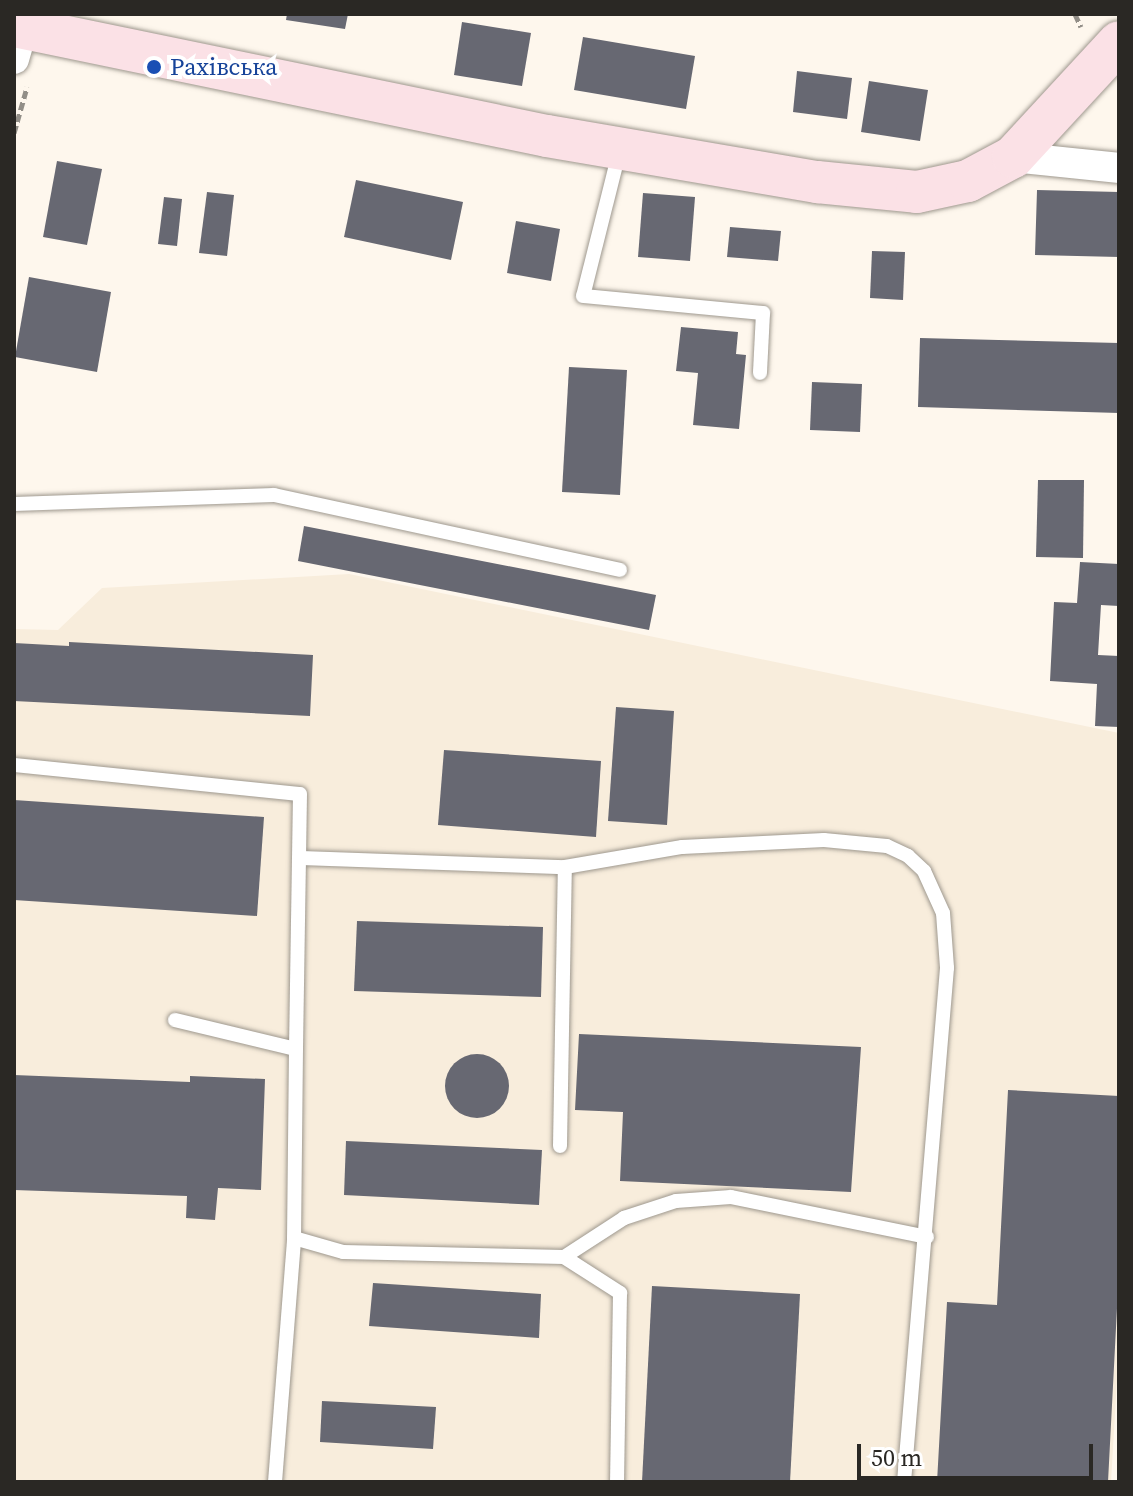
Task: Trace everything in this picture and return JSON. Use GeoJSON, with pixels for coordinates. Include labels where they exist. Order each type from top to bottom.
{"type":"FeatureCollection","features":[{"type":"Feature","properties":{"kind":"main road"},"geometry":{"type":"LineString","coordinates":[[17,37],[620,149],[817,182],[917,192],[968,181],[1013,157],[1119,42]]}},
{"type":"Feature","properties":{"kind":"street"},"geometry":{"type":"LineString","coordinates":[[1013,157],[1119,168]]}},
{"type":"Feature","properties":{"kind":"lane"},"geometry":{"type":"LineString","coordinates":[[620,149],[583,296],[763,313],[760,373]]}},
{"type":"Feature","properties":{"kind":"lane"},"geometry":{"type":"LineString","coordinates":[[14,504],[274,495],[620,570]]}},
{"type":"Feature","properties":{"kind":"lane"},"geometry":{"type":"LineString","coordinates":[[14,765],[300,794],[294,1238],[275,1482]]}},
{"type":"Feature","properties":{"kind":"lane"},"geometry":{"type":"LineString","coordinates":[[301,858],[565,867],[682,847],[824,840],[887,846],[908,856],[924,871],[943,913],[947,968],[927,1237],[904,1482]]}},
{"type":"Feature","properties":{"kind":"lane"},"geometry":{"type":"LineString","coordinates":[[560,1146],[565,867]]}},
{"type":"Feature","properties":{"kind":"lane"},"geometry":{"type":"LineString","coordinates":[[175,1020],[296,1049]]}},
{"type":"Feature","properties":{"kind":"lane"},"geometry":{"type":"LineString","coordinates":[[564,1257],[624,1218],[676,1201],[731,1197],[927,1237]]}},
{"type":"Feature","properties":{"kind":"lane"},"geometry":{"type":"LineString","coordinates":[[294,1238],[343,1252],[564,1257],[620,1293],[617,1482]]}},
{"type":"Feature","properties":{"kind":"shaded area"},"geometry":{"type":"Polygon","coordinates":[[[349,574],[1119,733],[1119,1346],[1111,1482],[14,1482],[14,629],[58,630],[102,588],[349,574]]]}},
{"type":"Feature","properties":{"kind":"building"},"geometry":{"type":"Polygon","coordinates":[[[287,14],[348,14],[345,29],[286,20],[287,14]]]}},
{"type":"Feature","properties":{"kind":"building"},"geometry":{"type":"Polygon","coordinates":[[[462,22],[531,33],[522,86],[454,75],[462,22]]]}},
{"type":"Feature","properties":{"kind":"building"},"geometry":{"type":"Polygon","coordinates":[[[583,37],[695,56],[686,109],[574,90],[583,37]]]}},
{"type":"Feature","properties":{"kind":"building"},"geometry":{"type":"Polygon","coordinates":[[[797,71],[852,78],[847,119],[793,112],[797,71]]]}},
{"type":"Feature","properties":{"kind":"building"},"geometry":{"type":"Polygon","coordinates":[[[869,81],[928,90],[920,141],[861,132],[869,81]]]}},
{"type":"Feature","properties":{"kind":"building"},"geometry":{"type":"Polygon","coordinates":[[[57,161],[102,169],[87,245],[43,237],[57,161]]]}},
{"type":"Feature","properties":{"kind":"building"},"geometry":{"type":"Polygon","coordinates":[[[356,180],[463,202],[451,260],[344,237],[356,180]]]}},
{"type":"Feature","properties":{"kind":"building"},"geometry":{"type":"Polygon","coordinates":[[[1037,190],[1119,192],[1119,257],[1035,255],[1037,190]]]}},
{"type":"Feature","properties":{"kind":"building"},"geometry":{"type":"Polygon","coordinates":[[[207,192],[234,195],[227,256],[199,253],[207,192]]]}},
{"type":"Feature","properties":{"kind":"building"},"geometry":{"type":"Polygon","coordinates":[[[643,193],[695,197],[690,261],[638,257],[643,193]]]}},
{"type":"Feature","properties":{"kind":"building"},"geometry":{"type":"Polygon","coordinates":[[[164,197],[182,199],[177,246],[158,244],[164,197]]]}},
{"type":"Feature","properties":{"kind":"building"},"geometry":{"type":"Polygon","coordinates":[[[516,221],[560,229],[551,281],[507,273],[516,221]]]}},
{"type":"Feature","properties":{"kind":"building"},"geometry":{"type":"Polygon","coordinates":[[[730,227],[781,231],[778,261],[727,257],[730,227]]]}},
{"type":"Feature","properties":{"kind":"building"},"geometry":{"type":"Polygon","coordinates":[[[872,251],[905,252],[903,300],[870,298],[872,251]]]}},
{"type":"Feature","properties":{"kind":"building"},"geometry":{"type":"Polygon","coordinates":[[[29,277],[111,292],[97,372],[15,357],[29,277]]]}},
{"type":"Feature","properties":{"kind":"building"},"geometry":{"type":"Polygon","coordinates":[[[681,327],[738,332],[736,354],[746,355],[739,429],[693,425],[698,373],[676,371],[681,327]]]}},
{"type":"Feature","properties":{"kind":"building"},"geometry":{"type":"Polygon","coordinates":[[[920,338],[1119,343],[1119,413],[918,407],[920,338]]]}},
{"type":"Feature","properties":{"kind":"building"},"geometry":{"type":"Polygon","coordinates":[[[569,367],[627,370],[620,495],[562,492],[569,367]]]}},
{"type":"Feature","properties":{"kind":"building"},"geometry":{"type":"Polygon","coordinates":[[[812,382],[862,384],[860,432],[810,430],[812,382]]]}},
{"type":"Feature","properties":{"kind":"building"},"geometry":{"type":"Polygon","coordinates":[[[1038,480],[1084,480],[1083,558],[1036,557],[1038,480]]]}},
{"type":"Feature","properties":{"kind":"building"},"geometry":{"type":"Polygon","coordinates":[[[304,526],[656,595],[649,630],[298,561],[304,526]]]}},
{"type":"Feature","properties":{"kind":"building"},"geometry":{"type":"Polygon","coordinates":[[[1080,562],[1119,564],[1119,606],[1101,605],[1098,655],[1119,656],[1119,727],[1095,726],[1097,684],[1050,681],[1054,602],[1077,603],[1080,562]]]}},
{"type":"Feature","properties":{"kind":"building"},"geometry":{"type":"Polygon","coordinates":[[[69,642],[313,655],[310,716],[14,701],[14,643],[69,646],[69,642]]]}},
{"type":"Feature","properties":{"kind":"building"},"geometry":{"type":"Polygon","coordinates":[[[616,707],[674,711],[667,825],[608,821],[616,707]]]}},
{"type":"Feature","properties":{"kind":"building"},"geometry":{"type":"Polygon","coordinates":[[[444,750],[601,761],[596,837],[438,825],[444,750]]]}},
{"type":"Feature","properties":{"kind":"building"},"geometry":{"type":"Polygon","coordinates":[[[14,800],[264,817],[257,916],[14,900],[14,800]]]}},
{"type":"Feature","properties":{"kind":"building"},"geometry":{"type":"Polygon","coordinates":[[[357,921],[543,927],[541,997],[354,991],[357,921]]]}},
{"type":"Feature","properties":{"kind":"building"},"geometry":{"type":"Polygon","coordinates":[[[579,1034],[861,1047],[851,1192],[620,1181],[623,1112],[575,1110],[579,1034]]]}},
{"type":"Feature","properties":{"kind":"building"},"geometry":{"type":"Polygon","coordinates":[[[477,1054],[495,1060],[503,1068],[509,1086],[503,1104],[495,1112],[477,1118],[459,1112],[451,1104],[445,1086],[451,1068],[459,1060],[477,1054]]]}},
{"type":"Feature","properties":{"kind":"building"},"geometry":{"type":"Polygon","coordinates":[[[14,1075],[190,1082],[190,1076],[265,1079],[261,1190],[218,1188],[215,1220],[186,1218],[187,1196],[14,1190],[14,1075]]]}},
{"type":"Feature","properties":{"kind":"building"},"geometry":{"type":"Polygon","coordinates":[[[1008,1090],[1119,1096],[1119,1270],[1108,1482],[937,1482],[947,1302],[997,1305],[1008,1090]]]}},
{"type":"Feature","properties":{"kind":"building"},"geometry":{"type":"Polygon","coordinates":[[[346,1141],[542,1150],[539,1205],[344,1195],[346,1141]]]}},
{"type":"Feature","properties":{"kind":"building"},"geometry":{"type":"Polygon","coordinates":[[[373,1283],[541,1294],[539,1338],[369,1326],[373,1283]]]}},
{"type":"Feature","properties":{"kind":"building"},"geometry":{"type":"Polygon","coordinates":[[[652,1286],[800,1294],[790,1482],[642,1482],[652,1286]]]}},
{"type":"Feature","properties":{"kind":"building"},"geometry":{"type":"Polygon","coordinates":[[[322,1401],[436,1407],[433,1449],[320,1442],[322,1401]]]}},
{"type":"Feature","properties":{"kind":"place","name":"Рахівська"},"geometry":{"type":"Point","coordinates":[154,67]}}]}
